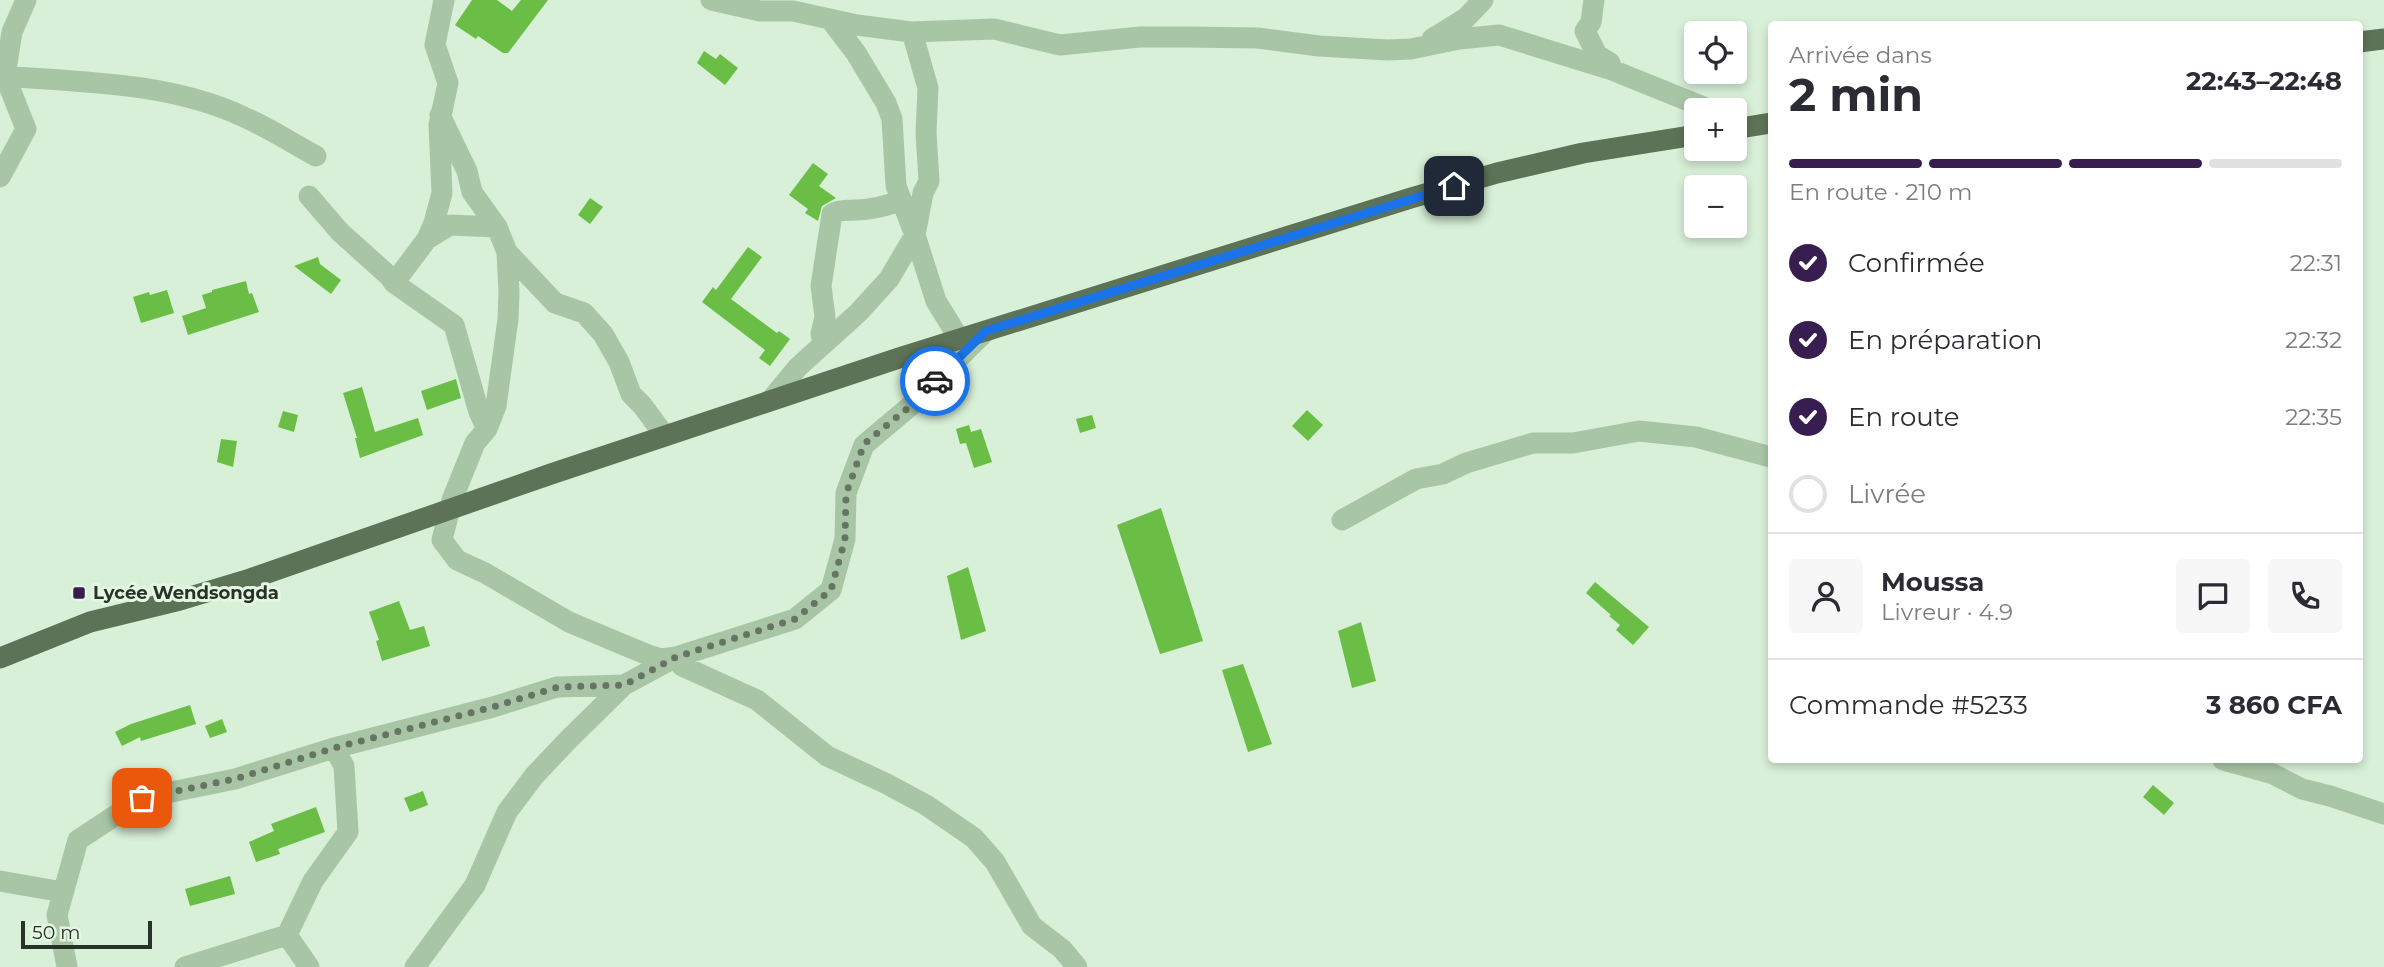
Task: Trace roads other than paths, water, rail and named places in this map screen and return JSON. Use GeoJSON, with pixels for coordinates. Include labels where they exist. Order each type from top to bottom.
{"type":"FeatureCollection","features":[{"type":"Feature","properties":{"kind":"main road"},"geometry":{"type":"LineString","coordinates":[[2363,42],[2384,39]]}},
{"type":"Feature","properties":{"kind":"main road"},"geometry":{"type":"LineString","coordinates":[[0,658],[90,622],[180,600],[250,579],[665,436],[956,340],[1497,173],[1583,153],[1684,137]]}},
{"type":"Feature","properties":{"kind":"street"},"geometry":{"type":"LineString","coordinates":[[0,177],[26,129],[2,76],[12,32],[26,0]]}},
{"type":"Feature","properties":{"kind":"street"},"geometry":{"type":"LineString","coordinates":[[394,284],[427,239],[442,193],[440,115],[448,83],[435,46],[444,0]]}},
{"type":"Feature","properties":{"kind":"street"},"geometry":{"type":"LineString","coordinates":[[711,0],[760,11],[793,11],[857,25],[912,32],[994,29],[1060,45],[1140,37],[1187,37],[1257,38],[1319,47],[1411,49],[1460,39],[1499,35],[1612,70],[1684,99]]}},
{"type":"Feature","properties":{"kind":"street"},"geometry":{"type":"LineString","coordinates":[[1411,49],[1466,18],[1483,0]]}},
{"type":"Feature","properties":{"kind":"street"},"geometry":{"type":"LineString","coordinates":[[1594,0],[1591,22],[1586,31],[1597,55],[1610,63],[1612,70]]}},
{"type":"Feature","properties":{"kind":"street"},"geometry":{"type":"LineString","coordinates":[[830,19],[856,53],[886,103],[892,119],[896,151],[895,172],[900,200],[936,300],[955,332],[956,340]]}},
{"type":"Feature","properties":{"kind":"street"},"geometry":{"type":"LineString","coordinates":[[770,401],[798,367],[858,313],[889,279],[915,236],[923,193],[929,181],[926,133],[928,88],[912,32]]}},
{"type":"Feature","properties":{"kind":"street"},"geometry":{"type":"LineString","coordinates":[[2,76],[122,85],[191,99],[243,117],[316,156]]}},
{"type":"Feature","properties":{"kind":"street"},"geometry":{"type":"LineString","coordinates":[[440,115],[467,171],[472,192],[497,227],[507,252],[508,319],[496,406],[487,429],[475,443],[452,500],[442,540],[457,560],[485,573],[569,622],[648,655],[662,659],[676,657],[795,619],[831,590],[845,539],[846,494],[864,444],[908,408],[986,331]]}},
{"type":"Feature","properties":{"kind":"street"},"geometry":{"type":"LineString","coordinates":[[309,196],[340,232],[389,276],[394,284],[454,326],[479,412],[487,429]]}},
{"type":"Feature","properties":{"kind":"street"},"geometry":{"type":"LineString","coordinates":[[822,343],[825,317],[821,286],[832,214],[837,210],[858,210],[900,200]]}},
{"type":"Feature","properties":{"kind":"street"},"geometry":{"type":"LineString","coordinates":[[427,239],[450,225],[497,227]]}},
{"type":"Feature","properties":{"kind":"street"},"geometry":{"type":"LineString","coordinates":[[507,252],[555,303],[584,313],[603,334],[619,362],[631,394],[665,436]]}},
{"type":"Feature","properties":{"kind":"street"},"geometry":{"type":"LineString","coordinates":[[1342,520],[1416,479],[1443,474],[1466,463],[1534,443],[1573,443],[1639,431],[1696,437],[1768,456]]}},
{"type":"Feature","properties":{"kind":"street"},"geometry":{"type":"LineString","coordinates":[[415,967],[475,885],[507,812],[542,767],[624,685],[676,657]]}},
{"type":"Feature","properties":{"kind":"street"},"geometry":{"type":"LineString","coordinates":[[676,657],[682,666],[757,700],[827,757],[926,805],[974,838],[995,862],[1032,926],[1062,949],[1077,967]]}},
{"type":"Feature","properties":{"kind":"street"},"geometry":{"type":"LineString","coordinates":[[67,967],[57,915],[78,841],[142,798],[235,779],[334,748],[493,707],[558,687],[624,685]]}},
{"type":"Feature","properties":{"kind":"street"},"geometry":{"type":"LineString","coordinates":[[184,967],[287,935],[313,881],[348,832],[344,766],[334,748]]}},
{"type":"Feature","properties":{"kind":"street"},"geometry":{"type":"LineString","coordinates":[[2234,763],[2273,774],[2302,789],[2384,814]]}},
{"type":"Feature","properties":{"kind":"street"},"geometry":{"type":"LineString","coordinates":[[0,881],[64,892]]}},
{"type":"Feature","properties":{"kind":"street"},"geometry":{"type":"LineString","coordinates":[[287,935],[309,967]]}},
{"type":"Feature","properties":{"kind":"place","name":"Lycée Wendsongda"},"geometry":{"type":"Point","coordinates":[79,593]}}]}
